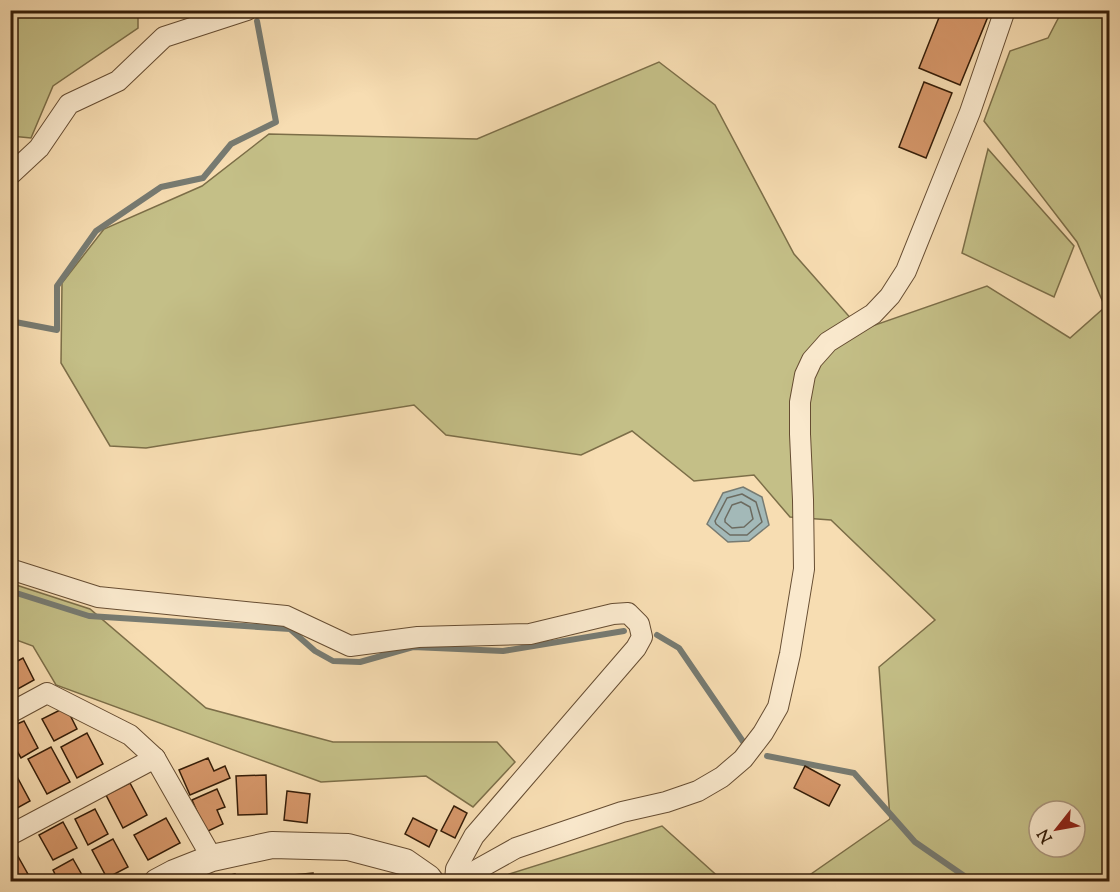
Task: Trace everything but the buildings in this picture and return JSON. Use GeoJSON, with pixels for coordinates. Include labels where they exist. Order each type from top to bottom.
{"type":"FeatureCollection","features":[{"type":"Feature","properties":{"kind":"street"},"geometry":{"type":"LineString","coordinates":[[10,175],[39,148],[69,104],[118,81],[164,37],[247,10]]}},
{"type":"Feature","properties":{"kind":"street"},"geometry":{"type":"LineString","coordinates":[[455,881],[516,848],[622,812],[666,802],[698,791],[722,777],[743,759],[763,734],[778,707],[790,654],[804,569],[800,402],[805,375],[812,360],[828,342],[873,314],[890,296],[906,271],[970,112],[1005,10]]}},
{"type":"Feature","properties":{"kind":"street"},"geometry":{"type":"LineString","coordinates":[[10,569],[98,597],[286,616],[350,646],[418,637],[530,634],[613,614],[628,613],[639,624],[642,637],[636,648],[474,836],[456,869],[455,881]]}},
{"type":"Feature","properties":{"kind":"street"},"geometry":{"type":"LineString","coordinates":[[10,712],[47,693],[130,735],[155,758],[212,858]]}},
{"type":"Feature","properties":{"kind":"street"},"geometry":{"type":"LineString","coordinates":[[10,835],[155,758]]}},
{"type":"Feature","properties":{"kind":"street"},"geometry":{"type":"LineString","coordinates":[[158,882],[212,858],[272,845],[348,847],[405,862],[431,882]]}},
{"type":"Feature","properties":{"kind":"shaded area"},"geometry":{"type":"Polygon","coordinates":[[[11,10],[138,11],[138,28],[53,86],[31,138],[11,136],[11,10]]]}},
{"type":"Feature","properties":{"kind":"shaded area"},"geometry":{"type":"Polygon","coordinates":[[[1062,11],[1109,11],[1109,881],[801,881],[890,819],[879,667],[935,620],[831,520],[790,517],[754,475],[694,481],[632,431],[581,455],[446,435],[414,405],[146,448],[110,446],[61,363],[62,283],[104,229],[202,186],[269,134],[477,139],[659,62],[715,105],[794,254],[861,330],[987,286],[1070,338],[1105,307],[1077,242],[984,121],[1010,51],[1048,38],[1062,11]]]}},
{"type":"Feature","properties":{"kind":"shaded area"},"geometry":{"type":"Polygon","coordinates":[[[988,149],[1074,246],[1054,297],[962,253],[988,149]]]}},
{"type":"Feature","properties":{"kind":"shaded area"},"geometry":{"type":"Polygon","coordinates":[[[10,583],[90,609],[206,708],[333,742],[497,742],[515,762],[473,807],[426,776],[321,782],[56,685],[33,646],[11,638],[10,583]]]}},
{"type":"Feature","properties":{"kind":"shaded area"},"geometry":{"type":"Polygon","coordinates":[[[662,826],[723,881],[507,881],[509,874],[662,826]]]}},
{"type":"Feature","properties":{"kind":"water"},"geometry":{"type":"Polygon","coordinates":[[[743,487],[762,497],[769,525],[749,541],[728,542],[707,524],[723,493],[743,487]]]}},
{"type":"Feature","properties":{"kind":"waterway"},"geometry":{"type":"LineString","coordinates":[[10,321],[57,330],[57,286],[96,231],[161,187],[203,178],[231,144],[276,122],[257,21]]}},
{"type":"Feature","properties":{"kind":"waterway"},"geometry":{"type":"LineString","coordinates":[[10,591],[89,616],[290,629],[315,651],[333,661],[360,662],[413,647],[503,651],[624,631]]}},
{"type":"Feature","properties":{"kind":"waterway"},"geometry":{"type":"LineString","coordinates":[[657,635],[679,648],[744,743]]}},
{"type":"Feature","properties":{"kind":"waterway"},"geometry":{"type":"LineString","coordinates":[[767,756],[854,773],[915,842],[973,882]]}}]}
